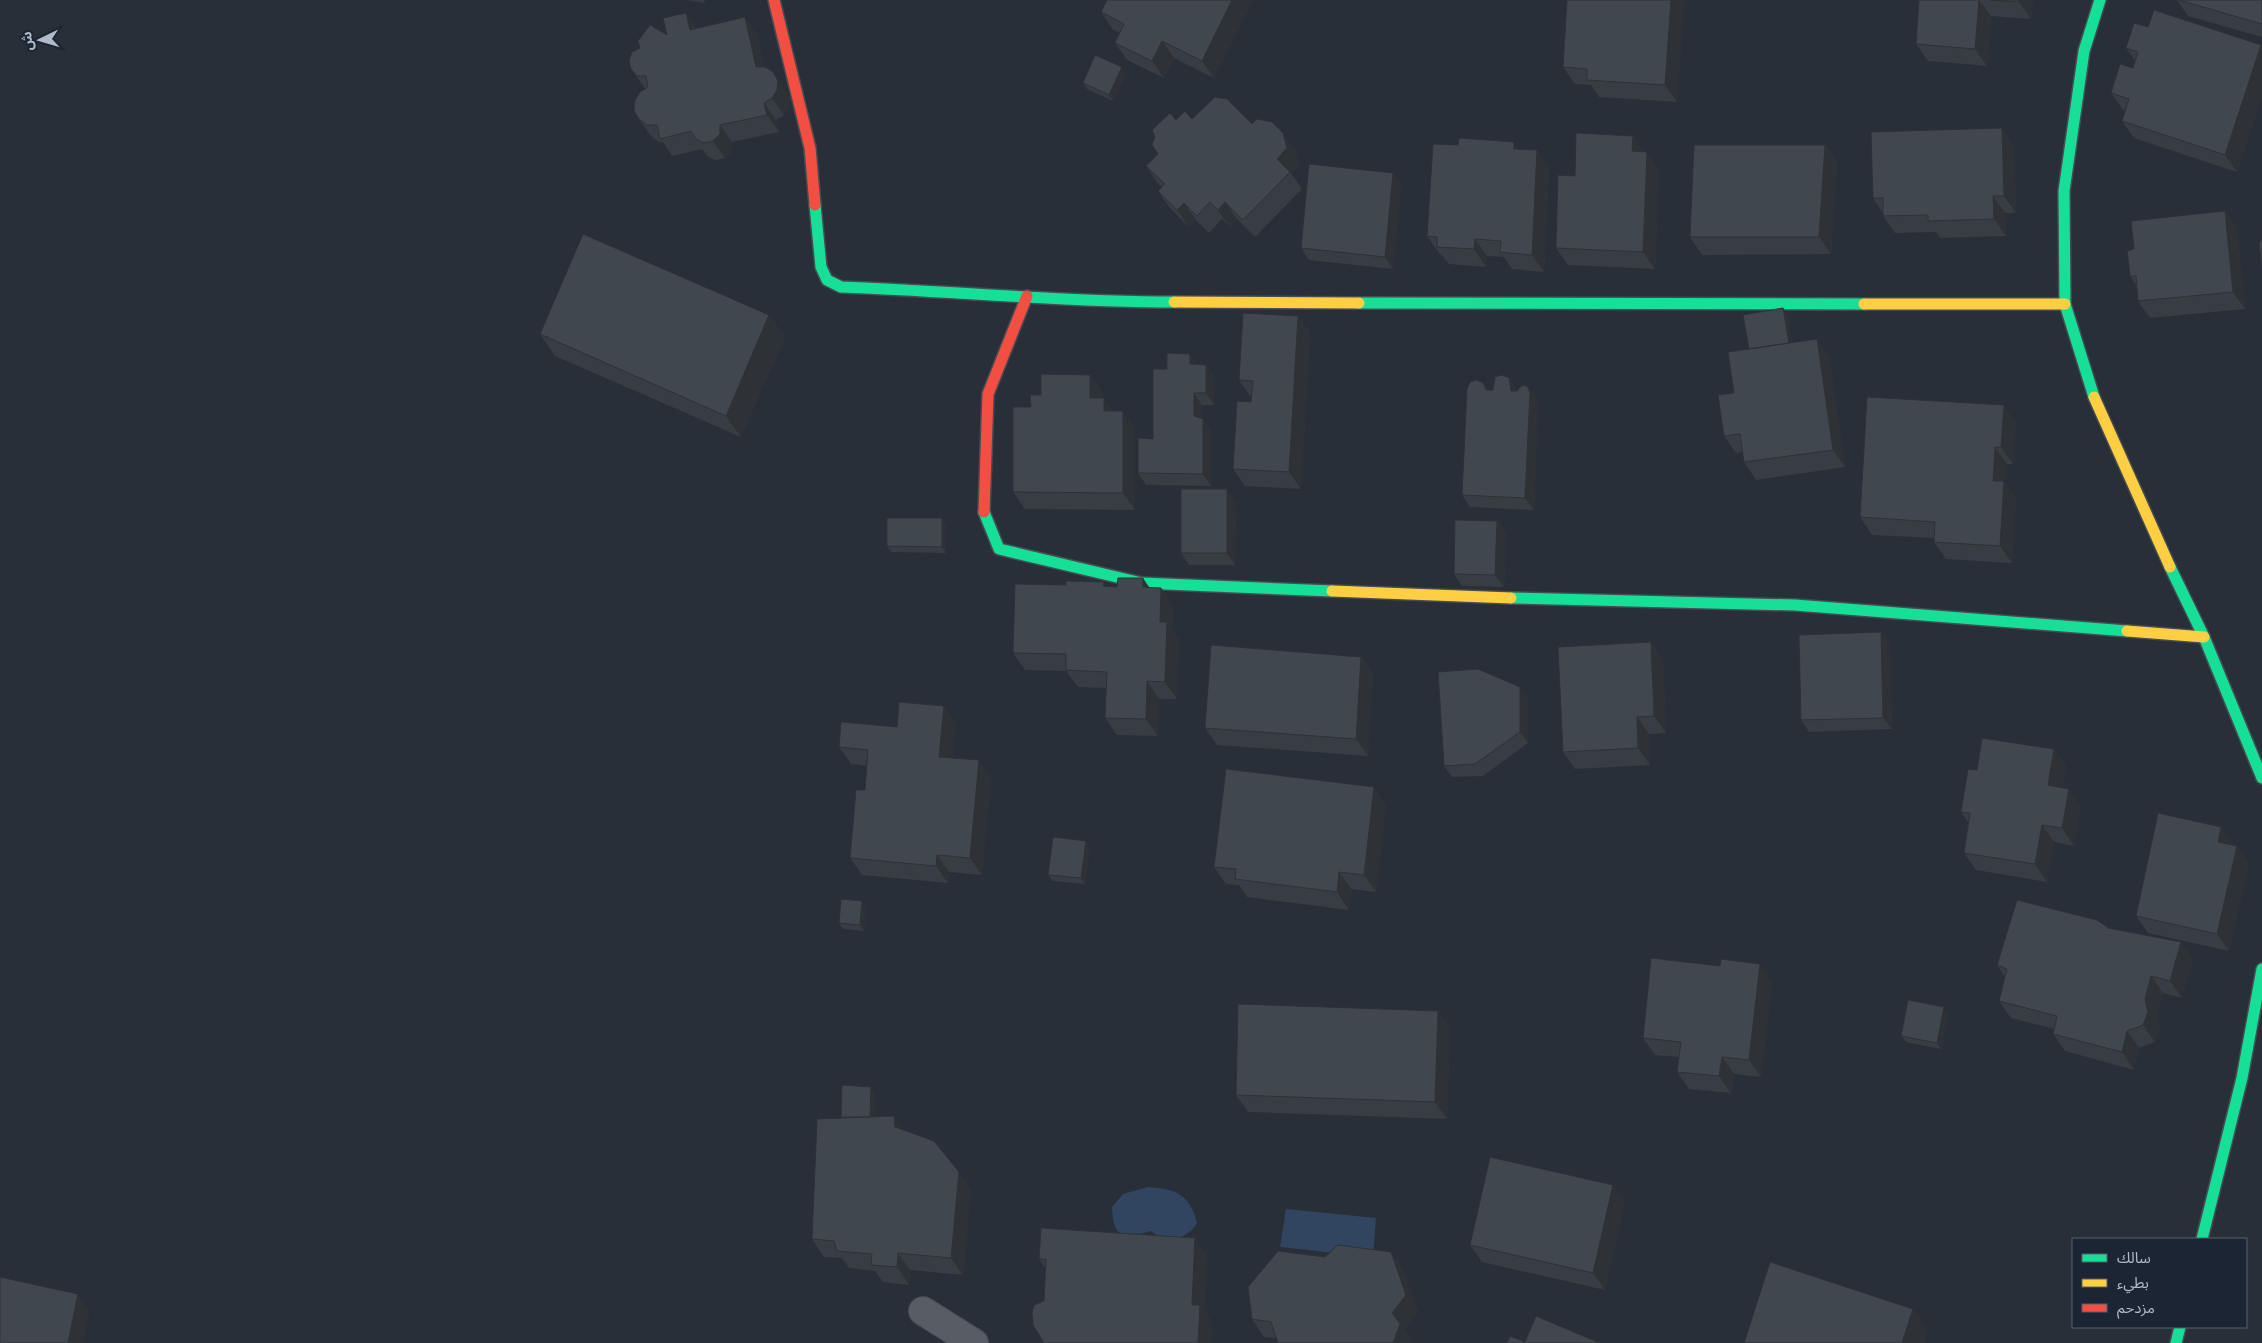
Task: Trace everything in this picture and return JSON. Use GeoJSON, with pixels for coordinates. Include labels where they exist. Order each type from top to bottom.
{"type":"FeatureCollection","features":[{"type":"Feature","properties":{"kind":"street"},"geometry":{"type":"LineString","coordinates":[[774,0],[810,148],[821,267],[827,280],[841,287],[1112,302],[2065,304]]}},
{"type":"Feature","properties":{"kind":"street"},"geometry":{"type":"LineString","coordinates":[[2100,0],[2084,51],[2064,191],[2065,304],[2089,385],[2179,588],[2204,637],[2262,778]]}},
{"type":"Feature","properties":{"kind":"street"},"geometry":{"type":"LineString","coordinates":[[1028,296],[988,394],[984,512],[999,549],[1142,583],[1434,596],[1795,605],[2204,637]]}},
{"type":"Feature","properties":{"kind":"street"},"geometry":{"type":"LineString","coordinates":[[2202,1238],[2242,1078],[2262,969]]}},
{"type":"Feature","properties":{"kind":"street"},"geometry":{"type":"LineString","coordinates":[[923,1311],[974,1343]]}},
{"type":"Feature","properties":{"kind":"street"},"geometry":{"type":"LineString","coordinates":[[2176,1343],[2180,1328]]}},
{"type":"Feature","properties":{"kind":"water"},"geometry":{"type":"Polygon","coordinates":[[[1148,1187],[1166,1189],[1186,1199],[1197,1223],[1192,1230],[1176,1241],[1160,1238],[1151,1231],[1127,1235],[1118,1231],[1113,1218],[1112,1207],[1123,1194],[1148,1187]]]}},
{"type":"Feature","properties":{"kind":"water"},"geometry":{"type":"Polygon","coordinates":[[[1286,1209],[1376,1218],[1373,1257],[1280,1247],[1286,1209]]]}},
{"type":"Feature","properties":{"kind":"building"},"geometry":{"type":"Polygon","coordinates":[[[1107,0],[1232,0],[1202,61],[1162,41],[1152,61],[1115,43],[1124,24],[1101,12],[1107,0]]]}},
{"type":"Feature","properties":{"kind":"building"},"geometry":{"type":"Polygon","coordinates":[[[1567,0],[1671,0],[1665,85],[1587,80],[1587,69],[1563,67],[1567,0]]]}},
{"type":"Feature","properties":{"kind":"building"},"geometry":{"type":"Polygon","coordinates":[[[1919,0],[1979,0],[1975,49],[1916,44],[1919,0]]]}},
{"type":"Feature","properties":{"kind":"building"},"geometry":{"type":"Polygon","coordinates":[[[1990,0],[2019,0],[2019,2],[1990,0]]]}},
{"type":"Feature","properties":{"kind":"building"},"geometry":{"type":"Polygon","coordinates":[[[2179,0],[2262,0],[2262,24],[2179,0]]]}},
{"type":"Feature","properties":{"kind":"building"},"geometry":{"type":"Polygon","coordinates":[[[2154,10],[2261,45],[2225,155],[2122,121],[2129,99],[2111,93],[2120,64],[2133,68],[2138,52],[2126,48],[2134,23],[2148,27],[2154,10]]]}},
{"type":"Feature","properties":{"kind":"building"},"geometry":{"type":"Polygon","coordinates":[[[686,13],[690,30],[745,17],[756,67],[765,67],[773,72],[778,81],[777,90],[772,98],[764,103],[767,115],[720,125],[720,134],[713,141],[704,143],[696,139],[691,131],[660,139],[657,125],[647,125],[639,119],[634,111],[635,100],[640,92],[648,87],[646,76],[637,76],[631,69],[629,61],[632,52],[640,48],[638,41],[650,25],[667,35],[663,18],[686,13]]]}},
{"type":"Feature","properties":{"kind":"building"},"geometry":{"type":"Polygon","coordinates":[[[1095,55],[1122,67],[1109,95],[1083,83],[1095,55]]]}},
{"type":"Feature","properties":{"kind":"building"},"geometry":{"type":"Polygon","coordinates":[[[1215,97],[1227,99],[1252,124],[1257,119],[1272,122],[1283,133],[1287,148],[1277,159],[1290,172],[1243,220],[1225,202],[1218,210],[1210,202],[1197,216],[1184,203],[1177,210],[1158,191],[1165,184],[1146,166],[1158,154],[1152,145],[1155,137],[1152,130],[1170,113],[1176,120],[1185,111],[1192,119],[1215,97]]]}},
{"type":"Feature","properties":{"kind":"building"},"geometry":{"type":"Polygon","coordinates":[[[2002,128],[2004,196],[1993,196],[1994,219],[1928,221],[1928,215],[1883,216],[1883,198],[1873,198],[1871,132],[2002,128]]]}},
{"type":"Feature","properties":{"kind":"building"},"geometry":{"type":"Polygon","coordinates":[[[1576,133],[1633,136],[1632,151],[1647,152],[1643,252],[1556,248],[1558,175],[1575,176],[1576,133]]]}},
{"type":"Feature","properties":{"kind":"building"},"geometry":{"type":"Polygon","coordinates":[[[1459,138],[1514,142],[1514,149],[1537,150],[1532,255],[1500,252],[1501,241],[1475,239],[1474,249],[1437,247],[1437,237],[1427,236],[1433,144],[1458,145],[1459,138]]]}},
{"type":"Feature","properties":{"kind":"building"},"geometry":{"type":"Polygon","coordinates":[[[1694,145],[1825,145],[1819,237],[1690,237],[1694,145]]]}},
{"type":"Feature","properties":{"kind":"building"},"geometry":{"type":"Polygon","coordinates":[[[1309,164],[1393,173],[1385,257],[1301,248],[1309,164]]]}},
{"type":"Feature","properties":{"kind":"building"},"geometry":{"type":"Polygon","coordinates":[[[2225,211],[2233,292],[2138,301],[2136,276],[2130,276],[2127,251],[2134,249],[2131,221],[2225,211]]]}},
{"type":"Feature","properties":{"kind":"building"},"geometry":{"type":"Polygon","coordinates":[[[583,234],[769,315],[726,416],[540,334],[583,234]]]}},
{"type":"Feature","properties":{"kind":"building"},"geometry":{"type":"Polygon","coordinates":[[[2262,239],[2262,270],[2259,243],[2262,239]]]}},
{"type":"Feature","properties":{"kind":"building"},"geometry":{"type":"Polygon","coordinates":[[[1783,308],[1789,343],[1749,349],[1743,315],[1783,308]]]}},
{"type":"Feature","properties":{"kind":"building"},"geometry":{"type":"Polygon","coordinates":[[[1243,313],[1298,316],[1289,472],[1233,469],[1237,401],[1251,402],[1253,381],[1239,380],[1243,313]]]}},
{"type":"Feature","properties":{"kind":"building"},"geometry":{"type":"Polygon","coordinates":[[[1817,339],[1833,450],[1744,462],[1740,434],[1724,436],[1718,395],[1734,393],[1728,352],[1817,339]]]}},
{"type":"Feature","properties":{"kind":"building"},"geometry":{"type":"Polygon","coordinates":[[[1167,353],[1190,354],[1190,364],[1206,365],[1206,393],[1194,393],[1194,416],[1203,419],[1203,474],[1138,473],[1138,438],[1153,439],[1153,369],[1167,369],[1167,353]]]}},
{"type":"Feature","properties":{"kind":"building"},"geometry":{"type":"Polygon","coordinates":[[[1041,374],[1090,375],[1090,398],[1104,398],[1104,411],[1123,411],[1123,493],[1013,492],[1013,407],[1031,407],[1030,395],[1041,395],[1041,374]]]}},
{"type":"Feature","properties":{"kind":"building"},"geometry":{"type":"Polygon","coordinates":[[[1502,375],[1509,378],[1511,391],[1517,391],[1524,385],[1528,387],[1530,392],[1525,498],[1462,495],[1467,389],[1470,382],[1477,380],[1483,383],[1486,390],[1493,390],[1495,377],[1502,375]]]}},
{"type":"Feature","properties":{"kind":"building"},"geometry":{"type":"Polygon","coordinates":[[[1867,397],[2004,405],[2001,447],[1995,447],[1993,481],[2004,481],[2000,546],[1934,542],[1935,522],[1860,517],[1867,397]]]}},
{"type":"Feature","properties":{"kind":"building"},"geometry":{"type":"Polygon","coordinates":[[[1181,489],[1227,489],[1227,553],[1181,553],[1181,489]]]}},
{"type":"Feature","properties":{"kind":"building"},"geometry":{"type":"Polygon","coordinates":[[[887,518],[942,518],[942,547],[887,546],[887,518]]]}},
{"type":"Feature","properties":{"kind":"building"},"geometry":{"type":"Polygon","coordinates":[[[1455,520],[1497,521],[1495,575],[1454,574],[1455,520]]]}},
{"type":"Feature","properties":{"kind":"building"},"geometry":{"type":"Polygon","coordinates":[[[1118,578],[1143,578],[1143,587],[1161,588],[1160,622],[1167,622],[1165,682],[1147,681],[1146,719],[1105,718],[1107,672],[1066,670],[1066,654],[1013,653],[1015,584],[1066,585],[1066,581],[1104,582],[1103,586],[1117,587],[1118,578]]]}},
{"type":"Feature","properties":{"kind":"building"},"geometry":{"type":"Polygon","coordinates":[[[1881,632],[1883,718],[1801,720],[1799,635],[1881,632]]]}},
{"type":"Feature","properties":{"kind":"building"},"geometry":{"type":"Polygon","coordinates":[[[1651,642],[1654,716],[1637,717],[1638,748],[1563,752],[1558,647],[1651,642]]]}},
{"type":"Feature","properties":{"kind":"building"},"geometry":{"type":"Polygon","coordinates":[[[1211,645],[1361,657],[1356,739],[1205,728],[1211,645]]]}},
{"type":"Feature","properties":{"kind":"building"},"geometry":{"type":"Polygon","coordinates":[[[1478,669],[1520,687],[1520,732],[1475,764],[1444,766],[1438,672],[1478,669]]]}},
{"type":"Feature","properties":{"kind":"building"},"geometry":{"type":"Polygon","coordinates":[[[899,702],[944,706],[939,757],[979,760],[970,858],[937,855],[936,866],[850,858],[856,790],[865,790],[868,750],[839,747],[841,722],[897,727],[899,702]]]}},
{"type":"Feature","properties":{"kind":"building"},"geometry":{"type":"Polygon","coordinates":[[[1982,738],[2054,749],[2048,785],[2069,789],[2062,828],[2042,825],[2035,864],[1964,853],[1970,813],[1961,812],[1968,769],[1977,770],[1982,738]]]}},
{"type":"Feature","properties":{"kind":"building"},"geometry":{"type":"Polygon","coordinates":[[[1226,769],[1374,787],[1364,875],[1339,872],[1337,892],[1235,879],[1236,869],[1214,867],[1226,769]]]}},
{"type":"Feature","properties":{"kind":"building"},"geometry":{"type":"Polygon","coordinates":[[[2158,813],[2221,827],[2218,842],[2237,846],[2217,934],[2136,916],[2158,813]]]}},
{"type":"Feature","properties":{"kind":"building"},"geometry":{"type":"Polygon","coordinates":[[[1053,837],[1086,841],[1081,878],[1048,875],[1053,837]]]}},
{"type":"Feature","properties":{"kind":"building"},"geometry":{"type":"Polygon","coordinates":[[[841,899],[862,901],[860,925],[839,923],[841,899]]]}},
{"type":"Feature","properties":{"kind":"building"},"geometry":{"type":"Polygon","coordinates":[[[2017,900],[2097,920],[2108,928],[2181,942],[2170,981],[2151,976],[2145,999],[2148,1012],[2143,1025],[2127,1031],[2122,1052],[2053,1034],[2057,1016],[1999,1001],[2007,969],[1997,965],[2017,900]]]}},
{"type":"Feature","properties":{"kind":"building"},"geometry":{"type":"Polygon","coordinates":[[[1651,958],[1720,966],[1721,959],[1760,964],[1749,1060],[1722,1057],[1719,1076],[1677,1072],[1681,1042],[1643,1038],[1651,958]]]}},
{"type":"Feature","properties":{"kind":"building"},"geometry":{"type":"Polygon","coordinates":[[[1908,1000],[1944,1007],[1937,1043],[1901,1036],[1908,1000]]]}},
{"type":"Feature","properties":{"kind":"building"},"geometry":{"type":"Polygon","coordinates":[[[1238,1004],[1438,1011],[1435,1102],[1236,1095],[1238,1004]]]}},
{"type":"Feature","properties":{"kind":"building"},"geometry":{"type":"Polygon","coordinates":[[[842,1085],[871,1087],[870,1117],[841,1117],[842,1085]]]}},
{"type":"Feature","properties":{"kind":"building"},"geometry":{"type":"Polygon","coordinates":[[[894,1116],[895,1127],[934,1141],[959,1172],[951,1258],[898,1253],[897,1267],[871,1265],[872,1254],[837,1251],[834,1241],[812,1239],[817,1119],[894,1116]]]}},
{"type":"Feature","properties":{"kind":"building"},"geometry":{"type":"Polygon","coordinates":[[[1490,1157],[1613,1185],[1593,1273],[1470,1245],[1490,1157]]]}},
{"type":"Feature","properties":{"kind":"building"},"geometry":{"type":"Polygon","coordinates":[[[1041,1228],[1195,1238],[1192,1305],[1200,1305],[1198,1343],[1044,1343],[1033,1325],[1032,1313],[1034,1305],[1044,1301],[1046,1259],[1039,1259],[1041,1228]]]}},
{"type":"Feature","properties":{"kind":"building"},"geometry":{"type":"Polygon","coordinates":[[[1338,1245],[1391,1252],[1406,1295],[1392,1313],[1400,1324],[1393,1343],[1278,1343],[1271,1322],[1252,1319],[1248,1287],[1278,1251],[1325,1257],[1338,1245]]]}},
{"type":"Feature","properties":{"kind":"building"},"geometry":{"type":"Polygon","coordinates":[[[1770,1262],[1913,1309],[1902,1343],[1744,1343],[1770,1262]]]}},
{"type":"Feature","properties":{"kind":"building"},"geometry":{"type":"Polygon","coordinates":[[[0,1277],[78,1294],[68,1343],[0,1343],[0,1277]]]}},
{"type":"Feature","properties":{"kind":"building"},"geometry":{"type":"Polygon","coordinates":[[[1536,1316],[1600,1343],[1507,1343],[1510,1336],[1525,1342],[1536,1316]]]}},
{"type":"Feature","properties":{"kind":"traffic: fast"},"geometry":{"type":"LineString","coordinates":[[2094,397],[2065,304],[2064,191],[2084,51],[2100,0]]}},
{"type":"Feature","properties":{"kind":"traffic: fast"},"geometry":{"type":"LineString","coordinates":[[815,205],[821,267],[827,280],[841,287],[1132,302],[1174,302]]}},
{"type":"Feature","properties":{"kind":"traffic: fast"},"geometry":{"type":"LineString","coordinates":[[1359,303],[1864,304]]}},
{"type":"Feature","properties":{"kind":"traffic: fast"},"geometry":{"type":"LineString","coordinates":[[984,512],[999,549],[1142,583],[1332,591]]}},
{"type":"Feature","properties":{"kind":"traffic: fast"},"geometry":{"type":"LineString","coordinates":[[2170,567],[2204,637],[2262,778]]}},
{"type":"Feature","properties":{"kind":"traffic: fast"},"geometry":{"type":"LineString","coordinates":[[1511,598],[1795,605],[2127,631]]}},
{"type":"Feature","properties":{"kind":"traffic: fast"},"geometry":{"type":"LineString","coordinates":[[2202,1238],[2242,1078],[2262,969]]}},
{"type":"Feature","properties":{"kind":"traffic: fast"},"geometry":{"type":"LineString","coordinates":[[2176,1343],[2180,1328]]}},
{"type":"Feature","properties":{"kind":"traffic: slow"},"geometry":{"type":"LineString","coordinates":[[1174,302],[1359,303]]}},
{"type":"Feature","properties":{"kind":"traffic: slow"},"geometry":{"type":"LineString","coordinates":[[1864,304],[2065,304]]}},
{"type":"Feature","properties":{"kind":"traffic: slow"},"geometry":{"type":"LineString","coordinates":[[2094,397],[2170,567]]}},
{"type":"Feature","properties":{"kind":"traffic: slow"},"geometry":{"type":"LineString","coordinates":[[1332,591],[1511,598]]}},
{"type":"Feature","properties":{"kind":"traffic: slow"},"geometry":{"type":"LineString","coordinates":[[2127,631],[2204,637]]}},
{"type":"Feature","properties":{"kind":"traffic: jam"},"geometry":{"type":"LineString","coordinates":[[774,0],[810,148],[815,205]]}},
{"type":"Feature","properties":{"kind":"traffic: jam"},"geometry":{"type":"LineString","coordinates":[[984,512],[988,394],[1027,296]]}}]}
